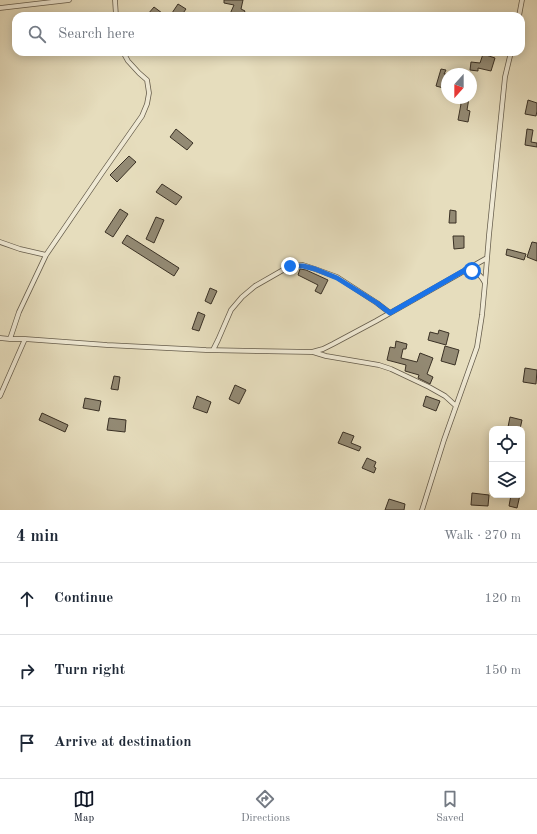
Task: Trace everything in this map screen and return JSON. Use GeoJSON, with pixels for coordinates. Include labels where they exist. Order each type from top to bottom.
{"type":"FeatureCollection","features":[{"type":"Feature","properties":{"kind":"street"},"geometry":{"type":"LineString","coordinates":[[0,8],[69,0]]}},
{"type":"Feature","properties":{"kind":"street"},"geometry":{"type":"LineString","coordinates":[[115,0],[116,12]]}},
{"type":"Feature","properties":{"kind":"street"},"geometry":{"type":"LineString","coordinates":[[520,12],[522,0]]}},
{"type":"Feature","properties":{"kind":"street"},"geometry":{"type":"LineString","coordinates":[[10,339],[19,312],[46,255],[142,116],[147,104],[150,93],[147,80],[128,61],[125,56]]}},
{"type":"Feature","properties":{"kind":"street"},"geometry":{"type":"LineString","coordinates":[[422,510],[444,440],[477,347],[486,283],[489,234],[505,78],[510,56]]}},
{"type":"Feature","properties":{"kind":"street"},"geometry":{"type":"LineString","coordinates":[[0,242],[20,249],[46,255]]}},
{"type":"Feature","properties":{"kind":"street"},"geometry":{"type":"LineString","coordinates":[[312,352],[333,344],[488,258]]}},
{"type":"Feature","properties":{"kind":"street"},"geometry":{"type":"LineString","coordinates":[[213,350],[231,310],[242,297],[255,286],[290,266],[303,266],[315,269],[337,278],[390,313]]}},
{"type":"Feature","properties":{"kind":"street"},"geometry":{"type":"LineString","coordinates":[[465,270],[472,271],[482,276],[486,283]]}},
{"type":"Feature","properties":{"kind":"street"},"geometry":{"type":"LineString","coordinates":[[0,338],[213,350],[312,352],[326,356],[379,365],[391,369],[445,396],[456,406]]}},
{"type":"Feature","properties":{"kind":"street"},"geometry":{"type":"LineString","coordinates":[[0,396],[25,339]]}},
{"type":"Feature","properties":{"kind":"building"},"geometry":{"type":"Polygon","coordinates":[[[224,0],[243,0],[241,9],[245,11],[231,12],[234,5],[224,3],[224,0]]]}},
{"type":"Feature","properties":{"kind":"building"},"geometry":{"type":"Polygon","coordinates":[[[178,4],[186,9],[184,12],[173,12],[178,4]]]}},
{"type":"Feature","properties":{"kind":"building"},"geometry":{"type":"Polygon","coordinates":[[[154,7],[161,12],[150,12],[154,7]]]}},
{"type":"Feature","properties":{"kind":"building"},"geometry":{"type":"Polygon","coordinates":[[[482,56],[495,58],[491,71],[478,68],[477,71],[477,68],[470,68],[471,62],[480,63],[482,56]]]}},
{"type":"Feature","properties":{"kind":"building"},"geometry":{"type":"Polygon","coordinates":[[[441,69],[441,87],[436,86],[441,69]]]}},
{"type":"Feature","properties":{"kind":"building"},"geometry":{"type":"Polygon","coordinates":[[[528,100],[537,103],[536,116],[525,114],[528,100]]]}},
{"type":"Feature","properties":{"kind":"building"},"geometry":{"type":"Polygon","coordinates":[[[461,104],[468,104],[467,110],[470,111],[468,122],[458,120],[461,104]]]}},
{"type":"Feature","properties":{"kind":"building"},"geometry":{"type":"Polygon","coordinates":[[[176,129],[193,143],[187,150],[170,137],[176,129]]]}},
{"type":"Feature","properties":{"kind":"building"},"geometry":{"type":"Polygon","coordinates":[[[527,129],[533,130],[531,142],[537,143],[537,147],[525,145],[527,129]]]}},
{"type":"Feature","properties":{"kind":"building"},"geometry":{"type":"Polygon","coordinates":[[[129,156],[136,162],[117,182],[110,175],[129,156]]]}},
{"type":"Feature","properties":{"kind":"building"},"geometry":{"type":"Polygon","coordinates":[[[162,184],[182,197],[176,205],[156,192],[162,184]]]}},
{"type":"Feature","properties":{"kind":"building"},"geometry":{"type":"Polygon","coordinates":[[[120,209],[128,214],[113,237],[105,232],[120,209]]]}},
{"type":"Feature","properties":{"kind":"building"},"geometry":{"type":"Polygon","coordinates":[[[450,210],[456,211],[456,223],[449,223],[450,210]]]}},
{"type":"Feature","properties":{"kind":"building"},"geometry":{"type":"Polygon","coordinates":[[[156,217],[164,220],[154,243],[146,239],[156,217]]]}},
{"type":"Feature","properties":{"kind":"building"},"geometry":{"type":"Polygon","coordinates":[[[127,235],[179,268],[174,276],[122,243],[127,235]]]}},
{"type":"Feature","properties":{"kind":"building"},"geometry":{"type":"Polygon","coordinates":[[[453,236],[464,236],[464,248],[454,249],[453,236]]]}},
{"type":"Feature","properties":{"kind":"building"},"geometry":{"type":"Polygon","coordinates":[[[532,242],[537,243],[537,261],[527,257],[532,242]]]}},
{"type":"Feature","properties":{"kind":"building"},"geometry":{"type":"Polygon","coordinates":[[[507,249],[526,254],[524,260],[506,255],[507,249]]]}},
{"type":"Feature","properties":{"kind":"building"},"geometry":{"type":"Polygon","coordinates":[[[300,269],[306,270],[328,280],[321,294],[315,291],[318,285],[298,275],[300,269]]]}},
{"type":"Feature","properties":{"kind":"building"},"geometry":{"type":"Polygon","coordinates":[[[210,288],[217,291],[211,304],[205,301],[210,288]]]}},
{"type":"Feature","properties":{"kind":"building"},"geometry":{"type":"Polygon","coordinates":[[[198,312],[205,315],[199,331],[192,329],[198,312]]]}},
{"type":"Feature","properties":{"kind":"building"},"geometry":{"type":"Polygon","coordinates":[[[439,330],[449,333],[446,345],[428,340],[430,332],[438,334],[439,330]]]}},
{"type":"Feature","properties":{"kind":"building"},"geometry":{"type":"Polygon","coordinates":[[[396,341],[407,344],[406,349],[403,349],[401,358],[417,362],[420,353],[433,358],[427,374],[433,377],[430,384],[418,378],[419,375],[405,371],[406,365],[387,360],[390,347],[395,348],[396,341]]]}},
{"type":"Feature","properties":{"kind":"building"},"geometry":{"type":"Polygon","coordinates":[[[445,346],[459,350],[455,365],[441,361],[445,346]]]}},
{"type":"Feature","properties":{"kind":"building"},"geometry":{"type":"Polygon","coordinates":[[[525,368],[537,370],[536,384],[523,382],[525,368]]]}},
{"type":"Feature","properties":{"kind":"building"},"geometry":{"type":"Polygon","coordinates":[[[114,376],[120,377],[118,390],[111,389],[114,376]]]}},
{"type":"Feature","properties":{"kind":"building"},"geometry":{"type":"Polygon","coordinates":[[[235,385],[246,390],[239,404],[229,399],[235,385]]]}},
{"type":"Feature","properties":{"kind":"building"},"geometry":{"type":"Polygon","coordinates":[[[197,396],[211,402],[207,413],[193,408],[197,396]]]}},
{"type":"Feature","properties":{"kind":"building"},"geometry":{"type":"Polygon","coordinates":[[[426,396],[440,401],[436,411],[423,406],[426,396]]]}},
{"type":"Feature","properties":{"kind":"building"},"geometry":{"type":"Polygon","coordinates":[[[85,398],[101,401],[99,411],[83,408],[85,398]]]}},
{"type":"Feature","properties":{"kind":"building"},"geometry":{"type":"Polygon","coordinates":[[[42,413],[68,425],[65,432],[39,420],[42,413]]]}},
{"type":"Feature","properties":{"kind":"building"},"geometry":{"type":"Polygon","coordinates":[[[510,417],[522,420],[521,426],[508,426],[510,417]]]}},
{"type":"Feature","properties":{"kind":"building"},"geometry":{"type":"Polygon","coordinates":[[[109,418],[126,420],[125,432],[107,430],[109,418]]]}},
{"type":"Feature","properties":{"kind":"building"},"geometry":{"type":"Polygon","coordinates":[[[343,432],[354,436],[351,443],[361,447],[359,451],[338,443],[343,432]]]}},
{"type":"Feature","properties":{"kind":"building"},"geometry":{"type":"Polygon","coordinates":[[[367,458],[376,462],[374,473],[362,468],[367,458]]]}},
{"type":"Feature","properties":{"kind":"building"},"geometry":{"type":"Polygon","coordinates":[[[472,493],[489,495],[488,506],[471,505],[472,493]]]}},
{"type":"Feature","properties":{"kind":"building"},"geometry":{"type":"Polygon","coordinates":[[[510,498],[519,498],[517,508],[509,506],[510,498]]]}},
{"type":"Feature","properties":{"kind":"building"},"geometry":{"type":"Polygon","coordinates":[[[389,499],[405,504],[404,510],[385,510],[389,499]]]}},
{"type":"Feature","properties":{"kind":"route"},"geometry":{"type":"LineString","coordinates":[[290,266],[303,266],[315,269],[337,278],[390,313],[465,270],[472,271]]}}]}
